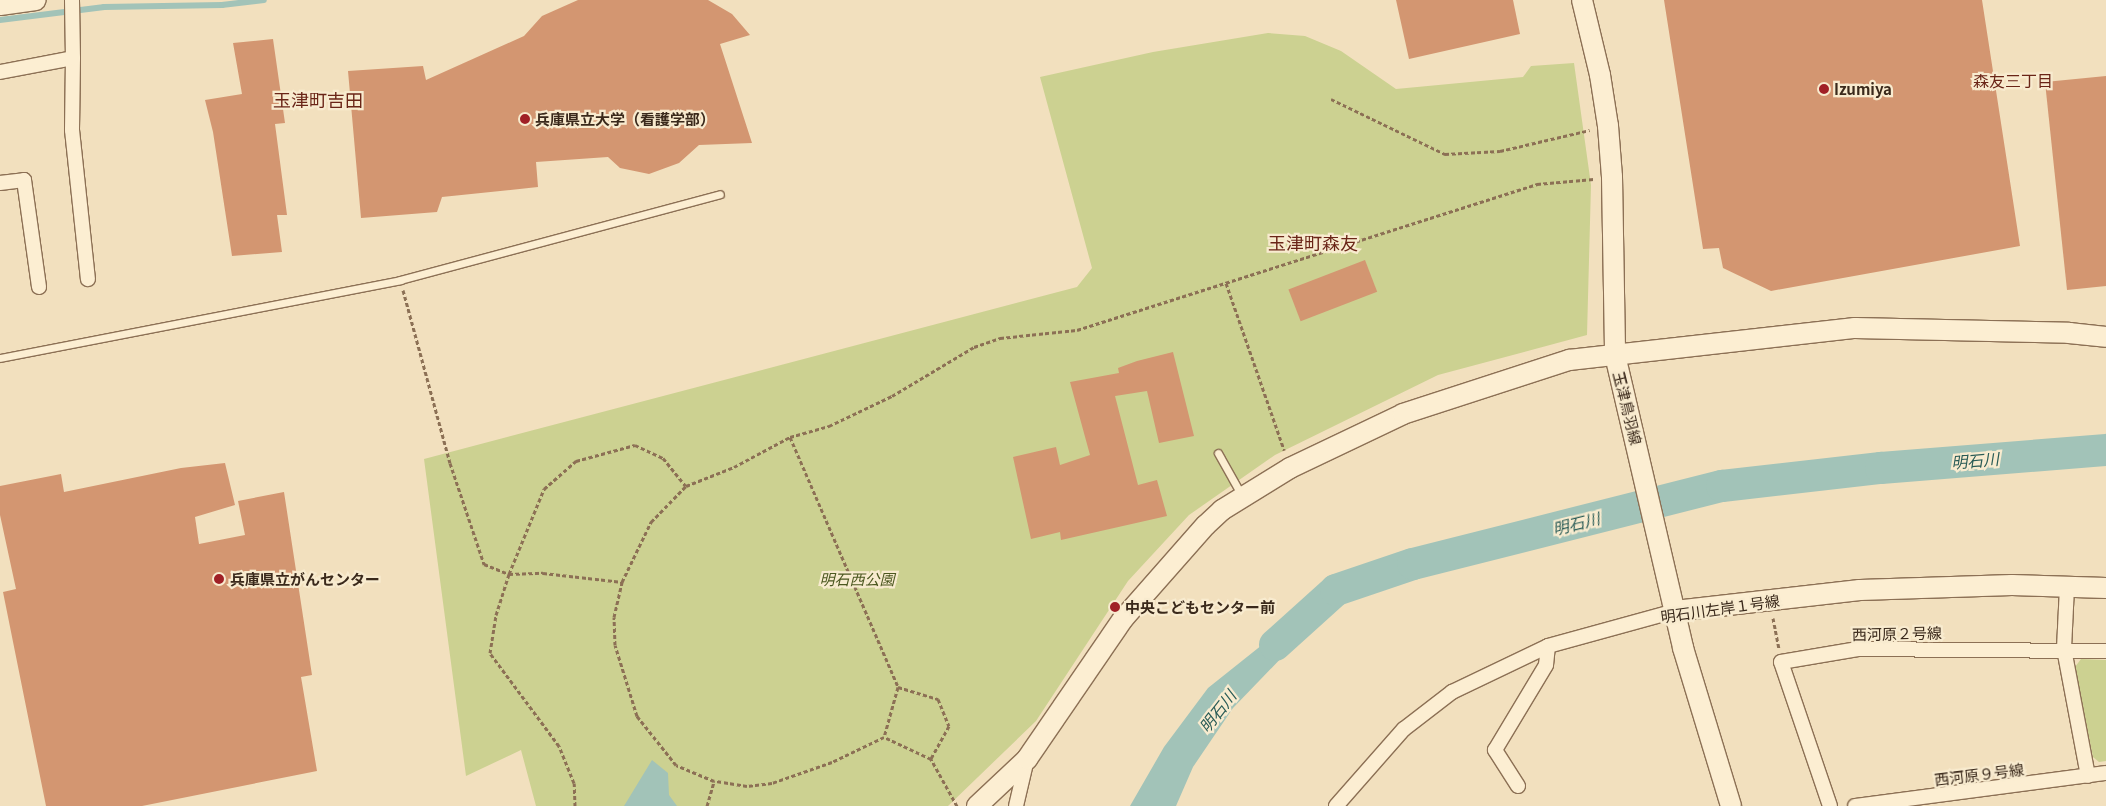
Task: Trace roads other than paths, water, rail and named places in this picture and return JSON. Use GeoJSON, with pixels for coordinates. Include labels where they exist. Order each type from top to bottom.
{"type":"FeatureCollection","features":[{"type":"Feature","properties":{"kind":"street"},"geometry":{"type":"LineString","coordinates":[[0,5],[36,0]]}},
{"type":"Feature","properties":{"kind":"street"},"geometry":{"type":"LineString","coordinates":[[72,0],[72,130],[88,279]]}},
{"type":"Feature","properties":{"kind":"street","name":"玉津鳥羽線"},"geometry":{"type":"LineString","coordinates":[[1582,0],[1608,126],[1612,177],[1614,355],[1675,611],[1714,758],[1731,806]]}},
{"type":"Feature","properties":{"kind":"street"},"geometry":{"type":"LineString","coordinates":[[0,72],[73,58]]}},
{"type":"Feature","properties":{"kind":"street"},"geometry":{"type":"LineString","coordinates":[[0,183],[24,180],[39,287]]}},
{"type":"Feature","properties":{"kind":"street"},"geometry":{"type":"LineString","coordinates":[[977,806],[1027,759],[1123,620],[1206,525],[1242,496],[1290,468],[1403,414],[1570,360],[1855,328],[2069,333],[2106,337]]}},
{"type":"Feature","properties":{"kind":"street"},"geometry":{"type":"LineString","coordinates":[[2067,587],[2064,649],[2088,776]]}},
{"type":"Feature","properties":{"kind":"street","name":"明石川左岸１号線"},"geometry":{"type":"LineString","coordinates":[[1336,806],[1404,729],[1452,692],[1548,646],[1675,611],[1860,590],[2106,588]]}},
{"type":"Feature","properties":{"kind":"street"},"geometry":{"type":"LineString","coordinates":[[1518,786],[1496,750],[1546,665],[1548,646]]}},
{"type":"Feature","properties":{"kind":"street","name":"西河原２号線"},"geometry":{"type":"LineString","coordinates":[[1830,806],[1781,662],[1858,648],[2106,651]]}},
{"type":"Feature","properties":{"kind":"street"},"geometry":{"type":"LineString","coordinates":[[1016,806],[1027,759]]}},
{"type":"Feature","properties":{"kind":"street","name":"西河原９号線"},"geometry":{"type":"LineString","coordinates":[[1855,806],[1933,801],[2106,773]]}},
{"type":"Feature","properties":{"kind":"lane"},"geometry":{"type":"LineString","coordinates":[[0,358],[400,280],[720,194]]}},
{"type":"Feature","properties":{"kind":"lane"},"geometry":{"type":"LineString","coordinates":[[1218,454],[1242,496]]}},
{"type":"Feature","properties":{"kind":"water"},"geometry":{"type":"Polygon","coordinates":[[[1316,602],[1287,652],[1233,708],[1193,767],[1176,806],[1130,806],[1164,747],[1208,688],[1316,602]]]}},
{"type":"Feature","properties":{"kind":"water"},"geometry":{"type":"Polygon","coordinates":[[[652,760],[668,773],[669,795],[677,806],[624,806],[652,760]]]}},
{"type":"Feature","properties":{"kind":"waterway"},"geometry":{"type":"LineString","coordinates":[[0,20],[104,7],[222,5],[264,0]]}},
{"type":"Feature","properties":{"kind":"waterway","name":"明石川"},"geometry":{"type":"LineString","coordinates":[[1275,645],[1336,590],[1413,564],[1722,486],[1881,468],[2106,450]]}},
{"type":"Feature","properties":{"kind":"place","name":"Izumiya"},"geometry":{"type":"Point","coordinates":[1824,89]}},
{"type":"Feature","properties":{"kind":"place","name":"兵庫県立大学（看護学部）"},"geometry":{"type":"Point","coordinates":[525,119]}},
{"type":"Feature","properties":{"kind":"place","name":"兵庫県立がんセンター"},"geometry":{"type":"Point","coordinates":[219,579]}},
{"type":"Feature","properties":{"kind":"place","name":"中央こどもセンター前"},"geometry":{"type":"Point","coordinates":[1115,607]}},
{"type":"Feature","properties":{"kind":"district","name":"森友三丁目"},"geometry":{"type":"Point","coordinates":[2013,80]}},
{"type":"Feature","properties":{"kind":"district","name":"玉津町吉田"},"geometry":{"type":"Point","coordinates":[318,99]}},
{"type":"Feature","properties":{"kind":"district","name":"玉津町森友"},"geometry":{"type":"Point","coordinates":[1313,242]}},
{"type":"Feature","properties":{"kind":"park label","name":"明石西公園"},"geometry":{"type":"Point","coordinates":[857,579]}}]}
